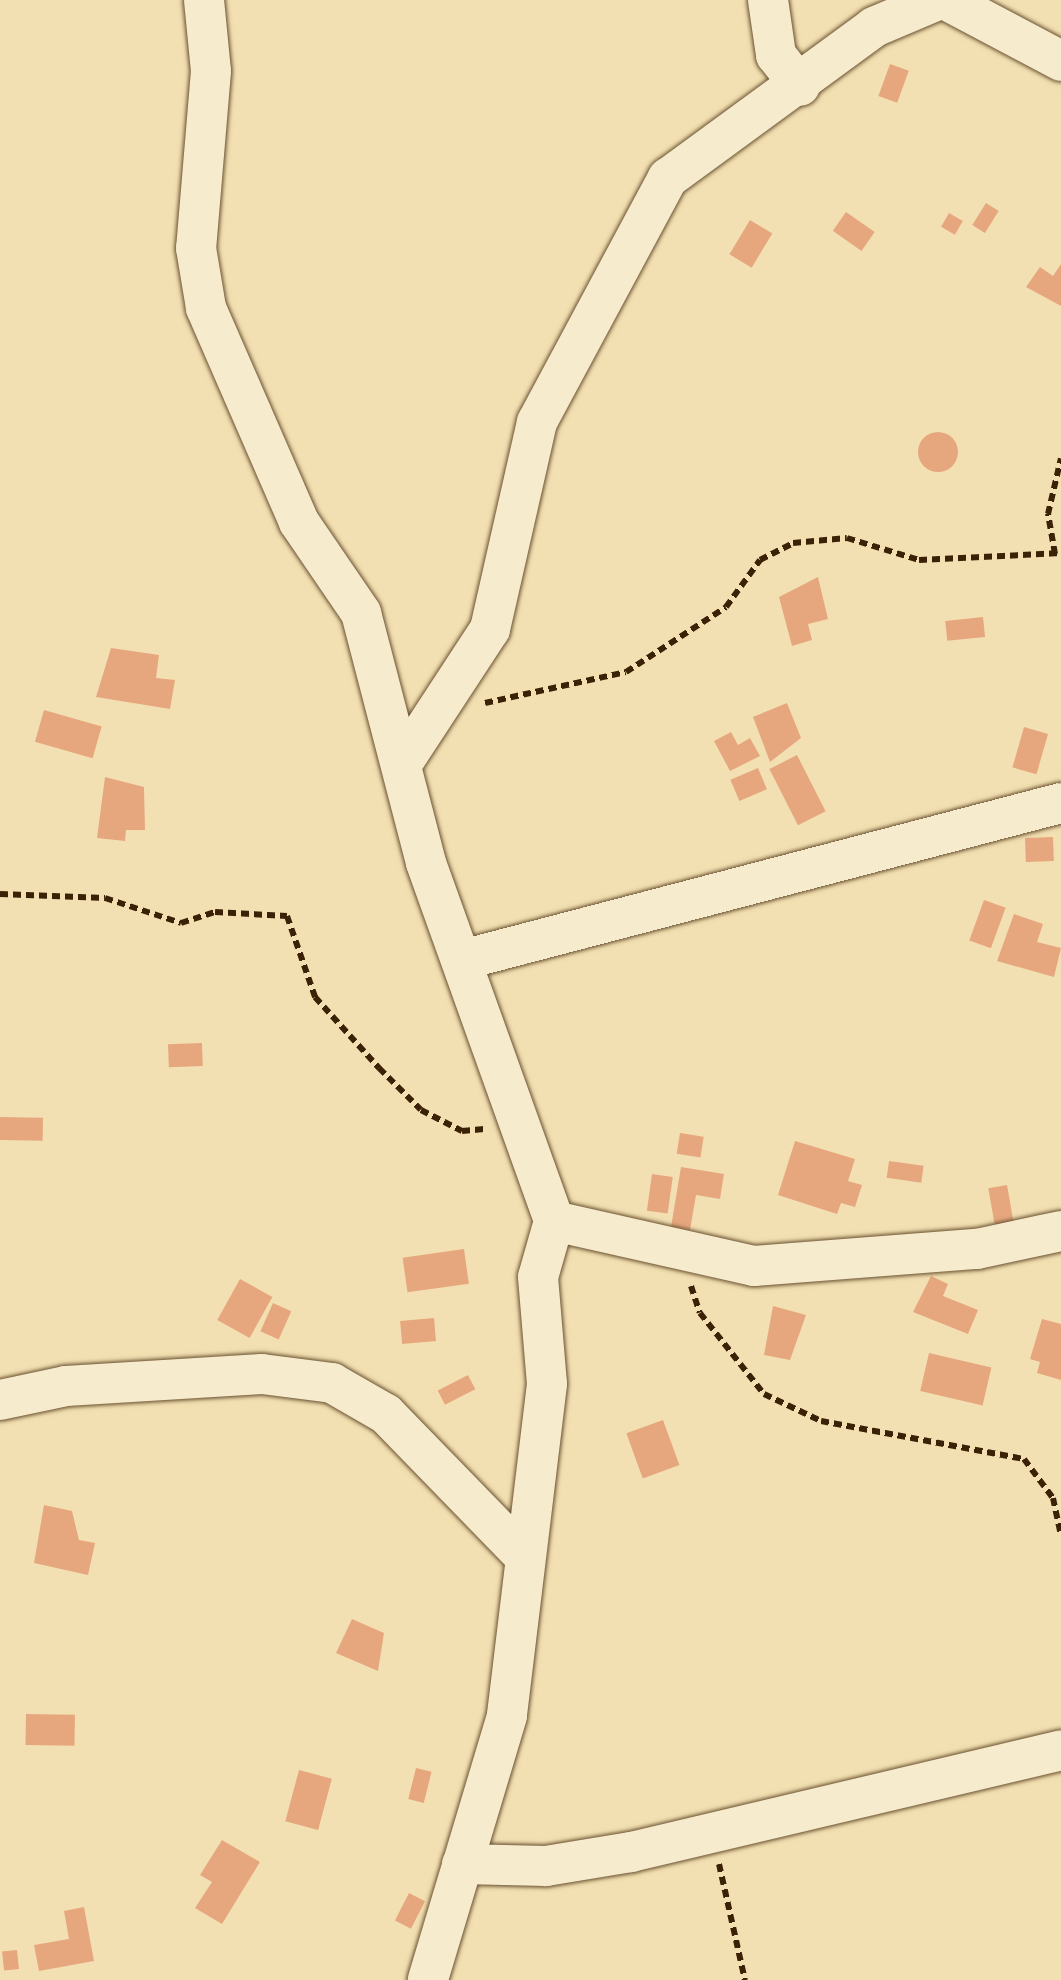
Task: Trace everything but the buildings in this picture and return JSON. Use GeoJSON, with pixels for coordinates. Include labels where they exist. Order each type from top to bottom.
{"type":"FeatureCollection","features":[{"type":"Feature","properties":{"kind":"street"},"geometry":{"type":"LineString","coordinates":[[204,0],[210,71],[196,248],[206,308],[299,522],[361,614],[462,960],[554,1221],[538,1277],[547,1384],[522,1554],[506,1716],[428,1980]]}},
{"type":"Feature","properties":{"kind":"street"},"geometry":{"type":"LineString","coordinates":[[768,0],[776,55],[800,86]]}},
{"type":"Feature","properties":{"kind":"street"},"geometry":{"type":"LineString","coordinates":[[403,762],[490,629],[511,563],[528,448],[625,249],[695,152],[800,86],[874,26],[938,0]]}},
{"type":"Feature","properties":{"kind":"street"},"geometry":{"type":"LineString","coordinates":[[946,0],[1061,60]]}},
{"type":"Feature","properties":{"kind":"street"},"geometry":{"type":"LineString","coordinates":[[462,960],[1061,802]]}},
{"type":"Feature","properties":{"kind":"street"},"geometry":{"type":"LineString","coordinates":[[554,1221],[681,1257],[847,1263],[1061,1230]]}},
{"type":"Feature","properties":{"kind":"street"},"geometry":{"type":"LineString","coordinates":[[0,1400],[66,1386],[262,1374],[332,1384],[386,1414],[522,1554]]}},
{"type":"Feature","properties":{"kind":"street"},"geometry":{"type":"LineString","coordinates":[[462,1864],[546,1866],[712,1833],[1061,1750]]}},
{"type":"Feature","properties":{"kind":"path"},"geometry":{"type":"LineString","coordinates":[[480,706],[626,672],[726,608],[760,560],[793,542],[846,538],[919,560],[1058,554],[1048,514],[1061,458]]}},
{"type":"Feature","properties":{"kind":"path"},"geometry":{"type":"LineString","coordinates":[[0,894],[104,898],[174,923],[216,912],[287,916],[314,997],[420,1110],[462,1131],[523,1126]]}},
{"type":"Feature","properties":{"kind":"path"},"geometry":{"type":"LineString","coordinates":[[681,1257],[700,1313],[764,1394],[821,1422],[1024,1459],[1054,1498],[1061,1535]]}},
{"type":"Feature","properties":{"kind":"path"},"geometry":{"type":"LineString","coordinates":[[712,1833],[745,1980]]}}]}
